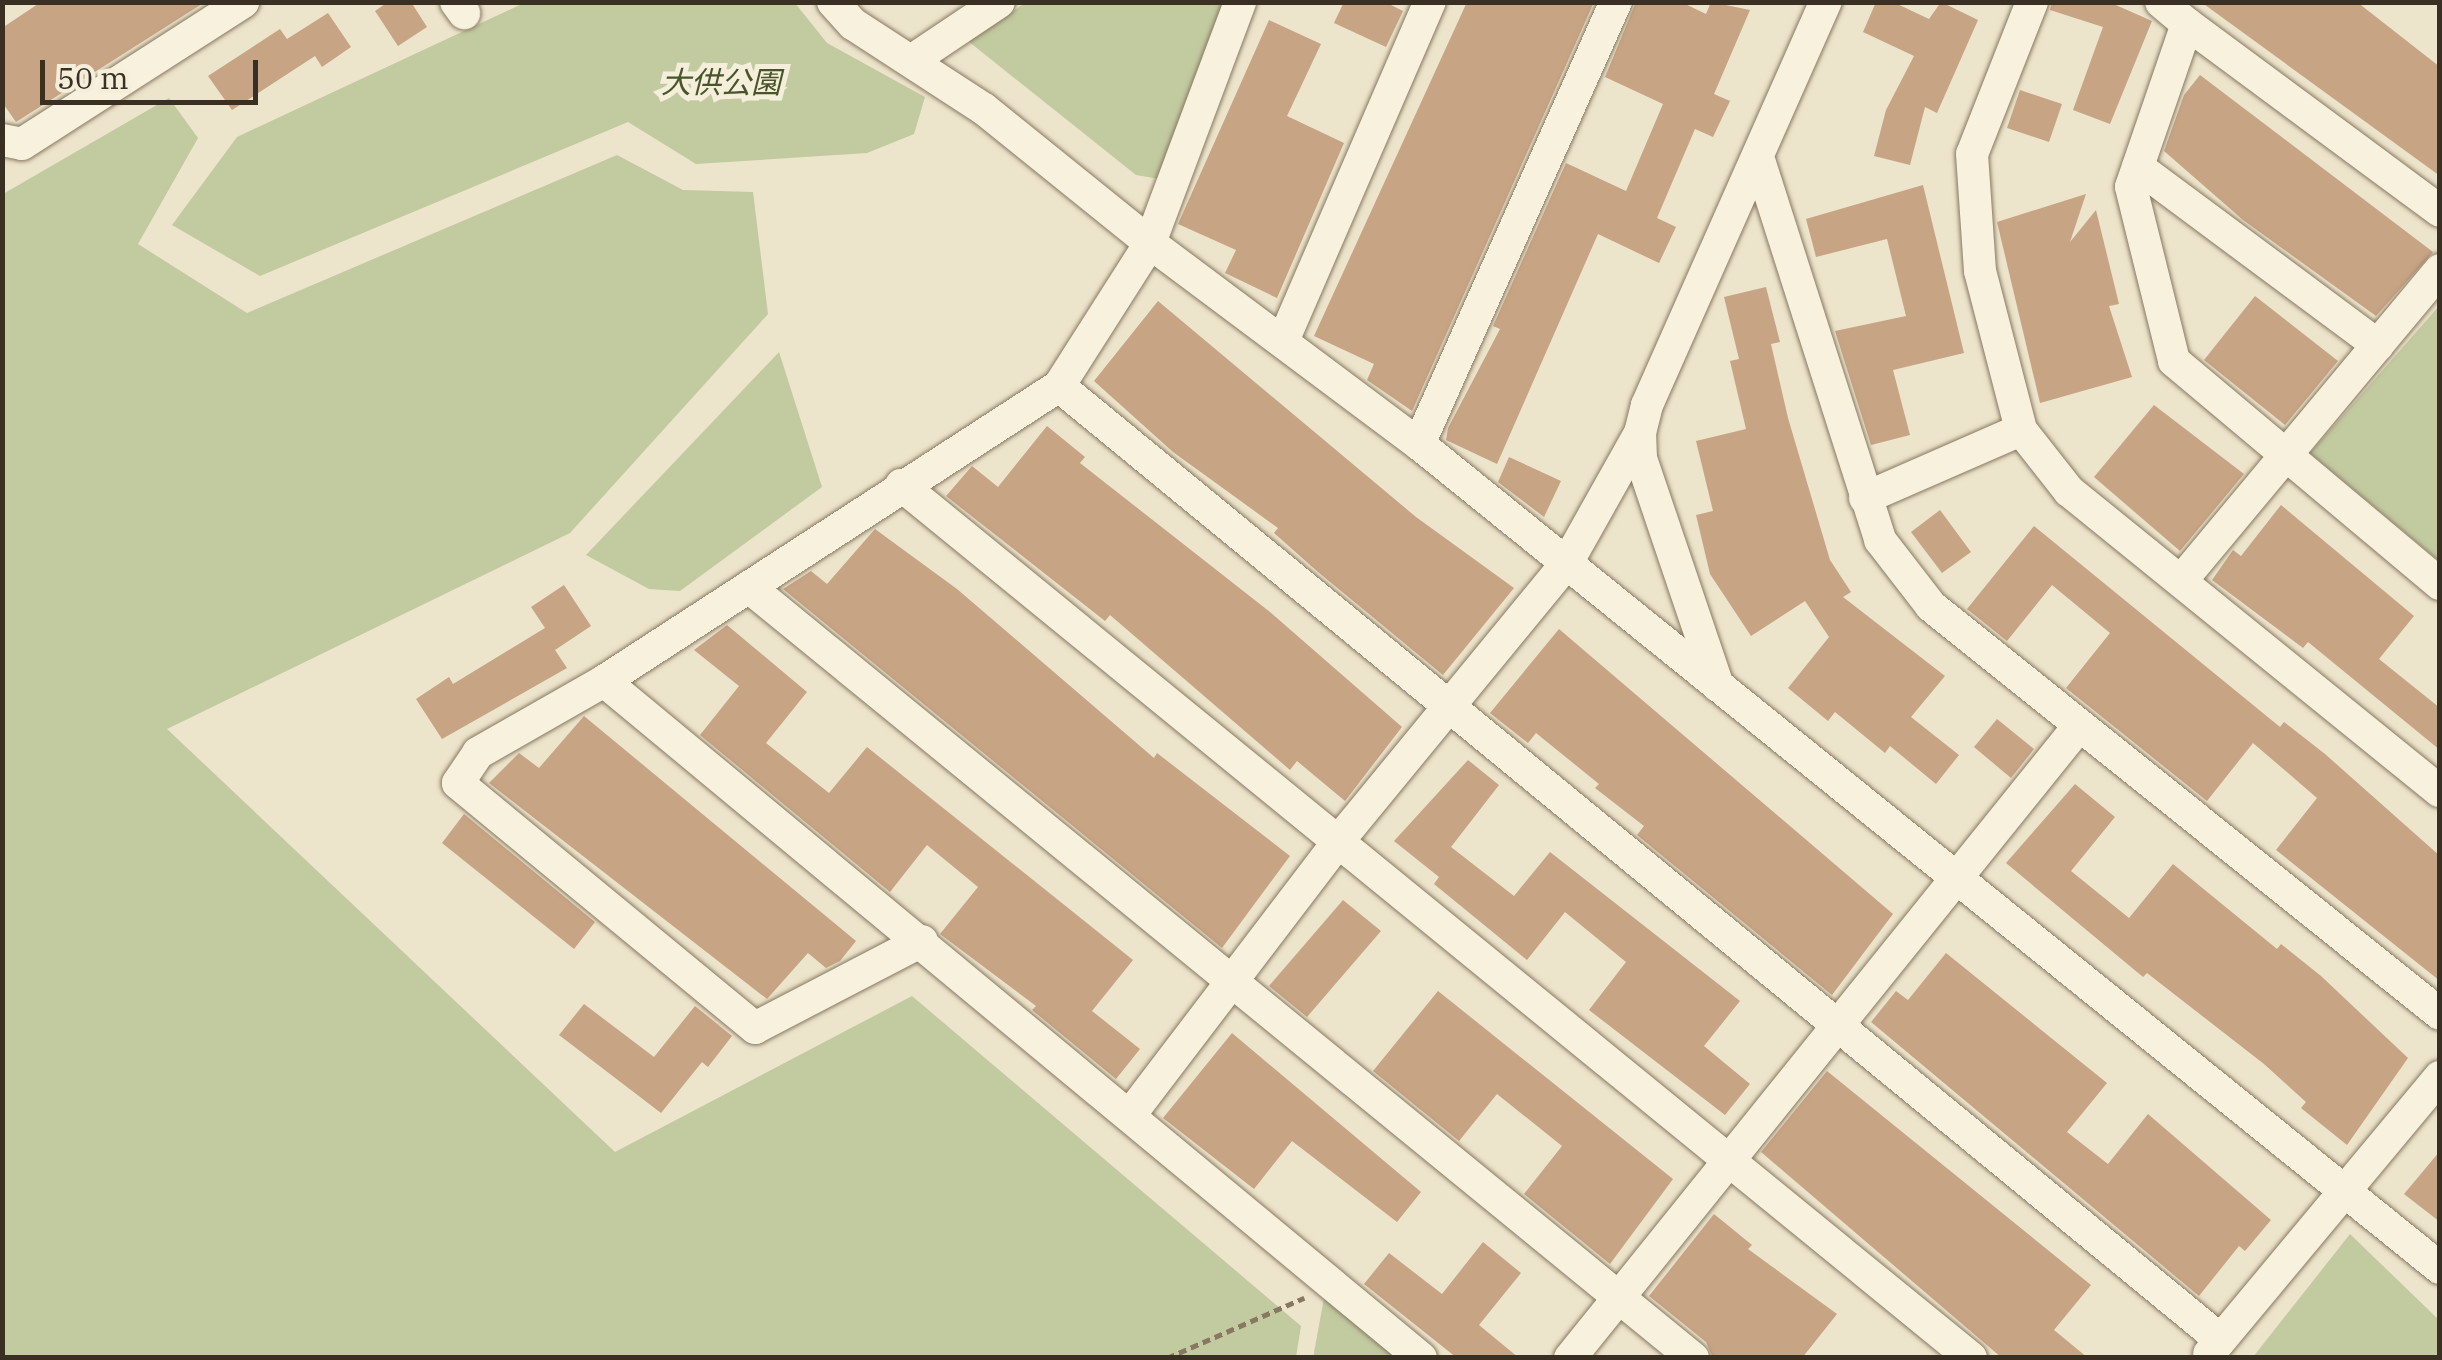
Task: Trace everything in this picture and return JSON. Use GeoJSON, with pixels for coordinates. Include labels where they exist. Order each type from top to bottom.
{"type":"FeatureCollection","features":[{"type":"Feature","properties":{"kind":"street"},"geometry":{"type":"LineString","coordinates":[[2,140],[22,144],[244,2]]}},
{"type":"Feature","properties":{"kind":"street"},"geometry":{"type":"LineString","coordinates":[[833,2],[853,24],[914,59],[1150,243],[1419,444],[2440,1268]]}},
{"type":"Feature","properties":{"kind":"street"},"geometry":{"type":"LineString","coordinates":[[914,59],[999,2]]}},
{"type":"Feature","properties":{"kind":"street"},"geometry":{"type":"LineString","coordinates":[[922,942],[755,1028],[458,784],[478,753],[604,681],[902,486],[1040,404],[1058,386],[1150,243],[1240,2]]}},
{"type":"Feature","properties":{"kind":"street"},"geometry":{"type":"LineString","coordinates":[[1282,341],[1430,2]]}},
{"type":"Feature","properties":{"kind":"street"},"geometry":{"type":"LineString","coordinates":[[1419,444],[1616,2]]}},
{"type":"Feature","properties":{"kind":"street"},"geometry":{"type":"LineString","coordinates":[[1718,687],[1641,459],[1640,433],[1646,406],[1760,163],[1826,2]]}},
{"type":"Feature","properties":{"kind":"street"},"geometry":{"type":"LineString","coordinates":[[2032,2],[1972,154],[1980,271],[2022,430],[2069,492],[2440,791]]}},
{"type":"Feature","properties":{"kind":"street"},"geometry":{"type":"LineString","coordinates":[[2161,2],[2440,211]]}},
{"type":"Feature","properties":{"kind":"street"},"geometry":{"type":"LineString","coordinates":[[2187,24],[2131,186],[2174,361],[2285,458],[2440,584]]}},
{"type":"Feature","properties":{"kind":"street"},"geometry":{"type":"LineString","coordinates":[[1760,163],[1880,540],[1931,606],[2440,1014]]}},
{"type":"Feature","properties":{"kind":"street"},"geometry":{"type":"LineString","coordinates":[[2138,167],[2378,344]]}},
{"type":"Feature","properties":{"kind":"street"},"geometry":{"type":"LineString","coordinates":[[2181,580],[2440,270]]}},
{"type":"Feature","properties":{"kind":"street"},"geometry":{"type":"LineString","coordinates":[[1058,386],[1837,1024],[2214,1349],[2341,1191],[2440,1077]]}},
{"type":"Feature","properties":{"kind":"street"},"geometry":{"type":"LineString","coordinates":[[1864,498],[2022,430]]}},
{"type":"Feature","properties":{"kind":"street"},"geometry":{"type":"LineString","coordinates":[[1130,1115],[1228,981],[1340,839],[1567,563],[1640,433]]}},
{"type":"Feature","properties":{"kind":"street"},"geometry":{"type":"LineString","coordinates":[[902,486],[1340,839],[1971,1358]]}},
{"type":"Feature","properties":{"kind":"street"},"geometry":{"type":"LineString","coordinates":[[749,587],[1693,1358]]}},
{"type":"Feature","properties":{"kind":"street"},"geometry":{"type":"LineString","coordinates":[[604,681],[1421,1358]]}},
{"type":"Feature","properties":{"kind":"street"},"geometry":{"type":"LineString","coordinates":[[1570,1358],[1837,1024],[1959,880],[2078,727]]}},
{"type":"Feature","properties":{"kind":"path"},"geometry":{"type":"LineString","coordinates":[[1167,1358],[1334,1285]]}},
{"type":"Feature","properties":{"kind":"green space","name":"大供公園"},"geometry":{"type":"Polygon","coordinates":[[[526,2],[795,3],[827,43],[925,97],[914,134],[867,153],[696,164],[628,122],[260,276],[172,225],[237,137],[526,2]]]}},
{"type":"Feature","properties":{"kind":"green space"},"geometry":{"type":"Polygon","coordinates":[[[1025,3],[1226,3],[1160,179],[1136,175],[968,41],[1025,3]]]}},
{"type":"Feature","properties":{"kind":"green space"},"geometry":{"type":"Polygon","coordinates":[[[169,98],[198,138],[138,244],[247,313],[617,155],[683,190],[753,192],[768,314],[570,533],[167,729],[615,1152],[912,996],[1301,1326],[1296,1357],[3,1357],[3,194],[169,98]]]}},
{"type":"Feature","properties":{"kind":"green space"},"geometry":{"type":"Polygon","coordinates":[[[2439,306],[2439,561],[2310,453],[2439,306]]]}},
{"type":"Feature","properties":{"kind":"green space"},"geometry":{"type":"Polygon","coordinates":[[[779,352],[822,487],[680,591],[649,589],[586,555],[779,352]]]}},
{"type":"Feature","properties":{"kind":"green space"},"geometry":{"type":"Polygon","coordinates":[[[2350,1234],[2439,1320],[2439,1357],[2253,1357],[2350,1234]]]}},
{"type":"Feature","properties":{"kind":"green space"},"geometry":{"type":"Polygon","coordinates":[[[1324,1298],[1397,1358],[1313,1358],[1324,1298]]]}},
{"type":"Feature","properties":{"kind":"building"},"geometry":{"type":"Polygon","coordinates":[[[41,2],[205,2],[16,122],[2,102],[2,28],[41,2]]]}},
{"type":"Feature","properties":{"kind":"building"},"geometry":{"type":"Polygon","coordinates":[[[388,2],[411,2],[427,27],[398,46],[375,11],[388,2]]]}},
{"type":"Feature","properties":{"kind":"building"},"geometry":{"type":"Polygon","coordinates":[[[1344,2],[1385,2],[1403,11],[1386,47],[1334,23],[1344,2]]]}},
{"type":"Feature","properties":{"kind":"building"},"geometry":{"type":"Polygon","coordinates":[[[1467,2],[1594,2],[1412,411],[1367,380],[1374,364],[1314,336],[1467,2]]]}},
{"type":"Feature","properties":{"kind":"building"},"geometry":{"type":"Polygon","coordinates":[[[1636,2],[1681,2],[1706,14],[1711,2],[1750,10],[1714,94],[1730,101],[1713,137],[1695,129],[1657,218],[1676,227],[1659,263],[1598,234],[1497,464],[1446,440],[1448,428],[1500,329],[1493,326],[1566,163],[1626,191],[1663,104],[1605,77],[1636,2]]]}},
{"type":"Feature","properties":{"kind":"building"},"geometry":{"type":"Polygon","coordinates":[[[1876,2],[1893,2],[1929,19],[1941,2],[1978,20],[1937,113],[1925,107],[1910,165],[1874,156],[1886,110],[1914,56],[1863,32],[1876,2]]]}},
{"type":"Feature","properties":{"kind":"building"},"geometry":{"type":"Polygon","coordinates":[[[2052,2],[2109,2],[2152,21],[2110,124],[2073,110],[2103,27],[2050,10],[2052,2]]]}},
{"type":"Feature","properties":{"kind":"building"},"geometry":{"type":"Polygon","coordinates":[[[2201,2],[2357,2],[2440,67],[2440,176],[2201,2]]]}},
{"type":"Feature","properties":{"kind":"building"},"geometry":{"type":"Polygon","coordinates":[[[328,13],[351,47],[322,67],[315,56],[232,110],[208,76],[280,29],[287,39],[328,13]]]}},
{"type":"Feature","properties":{"kind":"building"},"geometry":{"type":"Polygon","coordinates":[[[1269,20],[1321,44],[1287,116],[1344,143],[1277,298],[1225,273],[1236,250],[1178,224],[1269,20]]]}},
{"type":"Feature","properties":{"kind":"building"},"geometry":{"type":"Polygon","coordinates":[[[2200,75],[2433,252],[2376,316],[2243,220],[2164,151],[2184,95],[2200,75]]]}},
{"type":"Feature","properties":{"kind":"building"},"geometry":{"type":"Polygon","coordinates":[[[2020,90],[2062,104],[2049,142],[2007,128],[2020,90]]]}},
{"type":"Feature","properties":{"kind":"building"},"geometry":{"type":"Polygon","coordinates":[[[1923,185],[1964,353],[1893,370],[1910,435],[1871,445],[1835,331],[1906,316],[1887,239],[1816,257],[1806,219],[1923,185]]]}},
{"type":"Feature","properties":{"kind":"building"},"geometry":{"type":"Polygon","coordinates":[[[2086,194],[2070,242],[2096,210],[2119,304],[2109,306],[2132,377],[2040,403],[1997,222],[2086,194]]]}},
{"type":"Feature","properties":{"kind":"building"},"geometry":{"type":"Polygon","coordinates":[[[1766,287],[1780,342],[1771,344],[1788,418],[1830,560],[1851,592],[1843,597],[1945,676],[1911,717],[1959,755],[1936,784],[1890,746],[1885,753],[1835,712],[1828,721],[1788,688],[1829,637],[1805,601],[1751,636],[1710,574],[1696,515],[1713,511],[1696,441],[1746,429],[1730,361],[1739,359],[1724,297],[1766,287]]]}},
{"type":"Feature","properties":{"kind":"building"},"geometry":{"type":"Polygon","coordinates":[[[2255,296],[2338,361],[2285,425],[2204,360],[2255,296]]]}},
{"type":"Feature","properties":{"kind":"building"},"geometry":{"type":"Polygon","coordinates":[[[1158,301],[1416,517],[1514,588],[1443,675],[1274,533],[1278,528],[1173,452],[1094,381],[1158,301]]]}},
{"type":"Feature","properties":{"kind":"building"},"geometry":{"type":"Polygon","coordinates":[[[2154,405],[2244,474],[2180,551],[2094,477],[2154,405]]]}},
{"type":"Feature","properties":{"kind":"building"},"geometry":{"type":"Polygon","coordinates":[[[1047,426],[1085,457],[1080,463],[1270,612],[1402,727],[1345,801],[1297,761],[1290,770],[1110,615],[1105,621],[946,496],[972,466],[998,487],[1047,426]]]}},
{"type":"Feature","properties":{"kind":"building"},"geometry":{"type":"Polygon","coordinates":[[[1509,457],[1561,481],[1544,517],[1498,482],[1509,457]]]}},
{"type":"Feature","properties":{"kind":"building"},"geometry":{"type":"Polygon","coordinates":[[[2281,505],[2414,616],[2379,659],[2440,708],[2440,750],[2308,642],[2303,648],[2212,580],[2233,550],[2241,556],[2281,505]]]}},
{"type":"Feature","properties":{"kind":"building"},"geometry":{"type":"Polygon","coordinates":[[[1940,510],[1971,552],[1942,573],[1911,532],[1940,510]]]}},
{"type":"Feature","properties":{"kind":"building"},"geometry":{"type":"Polygon","coordinates":[[[2034,526],[2280,727],[2284,722],[2325,754],[2440,856],[2440,981],[2276,850],[2317,798],[2253,743],[2207,801],[2066,688],[2110,633],[2052,585],[2007,641],[1967,609],[2034,526]]]}},
{"type":"Feature","properties":{"kind":"building"},"geometry":{"type":"Polygon","coordinates":[[[875,529],[957,589],[1154,758],[1157,753],[1290,856],[1222,948],[783,589],[811,571],[827,584],[875,529]]]}},
{"type":"Feature","properties":{"kind":"building"},"geometry":{"type":"Polygon","coordinates":[[[564,585],[591,626],[555,650],[567,668],[442,739],[416,699],[449,677],[453,684],[545,628],[531,607],[564,585]]]}},
{"type":"Feature","properties":{"kind":"building"},"geometry":{"type":"Polygon","coordinates":[[[727,625],[807,692],[766,743],[829,793],[867,747],[1133,960],[1092,1011],[1140,1049],[1116,1079],[1032,1010],[1036,1006],[940,934],[978,887],[927,845],[890,892],[700,735],[739,686],[694,650],[727,625]]]}},
{"type":"Feature","properties":{"kind":"building"},"geometry":{"type":"Polygon","coordinates":[[[1559,629],[1893,914],[1832,995],[1637,835],[1644,826],[1595,788],[1599,784],[1536,733],[1528,743],[1490,713],[1559,629]]]}},
{"type":"Feature","properties":{"kind":"building"},"geometry":{"type":"Polygon","coordinates":[[[584,716],[856,941],[840,961],[826,968],[808,953],[767,999],[489,783],[519,753],[539,768],[584,716]]]}},
{"type":"Feature","properties":{"kind":"building"},"geometry":{"type":"Polygon","coordinates":[[[1997,719],[2034,749],[2011,778],[1974,747],[1997,719]]]}},
{"type":"Feature","properties":{"kind":"building"},"geometry":{"type":"Polygon","coordinates":[[[1468,760],[1499,785],[1451,847],[1514,896],[1550,852],[1740,1001],[1704,1046],[1750,1084],[1725,1115],[1589,1010],[1626,962],[1565,912],[1527,960],[1434,884],[1439,877],[1394,841],[1468,760]]]}},
{"type":"Feature","properties":{"kind":"building"},"geometry":{"type":"Polygon","coordinates":[[[2075,784],[2115,817],[2071,871],[2129,918],[2173,864],[2277,949],[2281,944],[2321,976],[2408,1058],[2347,1145],[2301,1108],[2306,1102],[2264,1064],[2147,973],[2143,977],[2006,863],[2075,784]]]}},
{"type":"Feature","properties":{"kind":"building"},"geometry":{"type":"Polygon","coordinates":[[[464,814],[595,922],[574,949],[442,843],[464,814]]]}},
{"type":"Feature","properties":{"kind":"building"},"geometry":{"type":"Polygon","coordinates":[[[1343,900],[1381,931],[1307,1017],[1269,986],[1343,900]]]}},
{"type":"Feature","properties":{"kind":"building"},"geometry":{"type":"Polygon","coordinates":[[[1946,953],[2107,1083],[2067,1132],[2108,1164],[2148,1114],[2271,1220],[2245,1251],[2239,1246],[2199,1296],[1871,1022],[1896,991],[1908,1000],[1946,953]]]}},
{"type":"Feature","properties":{"kind":"building"},"geometry":{"type":"Polygon","coordinates":[[[1438,991],[1673,1179],[1610,1264],[1524,1194],[1562,1146],[1497,1094],[1459,1141],[1373,1071],[1438,991]]]}},
{"type":"Feature","properties":{"kind":"building"},"geometry":{"type":"Polygon","coordinates":[[[584,1004],[654,1057],[695,1006],[732,1036],[708,1067],[702,1062],[661,1113],[559,1035],[584,1004]]]}},
{"type":"Feature","properties":{"kind":"building"},"geometry":{"type":"Polygon","coordinates":[[[1232,1033],[1421,1192],[1397,1222],[1292,1141],[1254,1189],[1163,1118],[1232,1033]]]}},
{"type":"Feature","properties":{"kind":"building"},"geometry":{"type":"Polygon","coordinates":[[[1827,1071],[2091,1285],[2054,1330],[2088,1358],[2002,1358],[1761,1152],[1827,1071]]]}},
{"type":"Feature","properties":{"kind":"building"},"geometry":{"type":"Polygon","coordinates":[[[2440,1151],[2440,1222],[2404,1194],[2440,1151]]]}},
{"type":"Feature","properties":{"kind":"building"},"geometry":{"type":"Polygon","coordinates":[[[1714,1214],[1752,1245],[1748,1249],[1837,1314],[1802,1358],[1713,1358],[1706,1342],[1649,1296],[1714,1214]]]}},
{"type":"Feature","properties":{"kind":"building"},"geometry":{"type":"Polygon","coordinates":[[[1483,1242],[1521,1273],[1479,1325],[1519,1358],[1457,1358],[1364,1284],[1389,1253],[1442,1294],[1483,1242]]]}}]}
